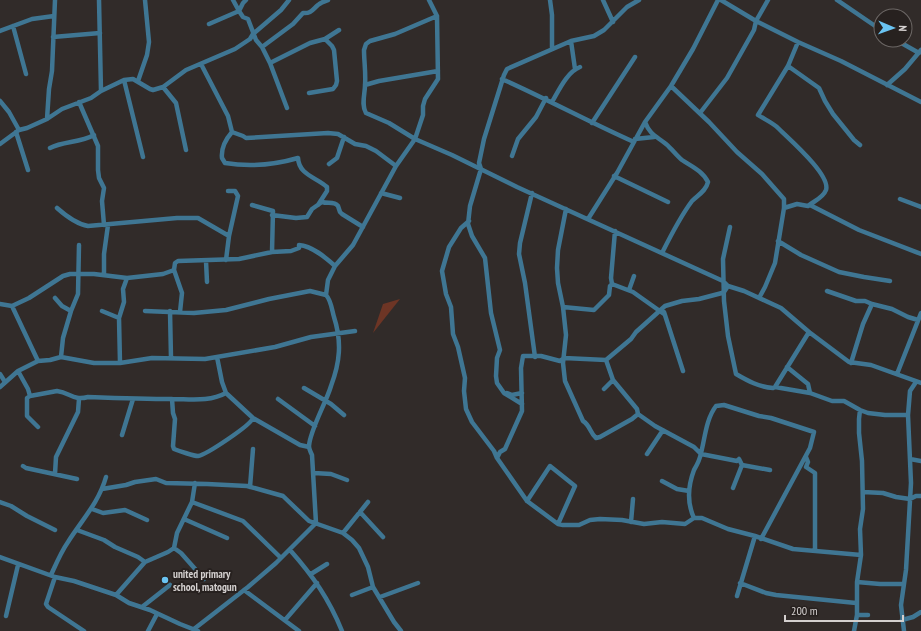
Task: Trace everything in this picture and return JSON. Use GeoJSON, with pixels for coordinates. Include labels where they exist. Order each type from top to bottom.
{"type":"FeatureCollection","features":[{"type":"Feature","properties":{"kind":"street"},"geometry":{"type":"LineString","coordinates":[[47,119],[55,0]]}},
{"type":"Feature","properties":{"kind":"street"},"geometry":{"type":"LineString","coordinates":[[99,0],[101,91]]}},
{"type":"Feature","properties":{"kind":"street"},"geometry":{"type":"LineString","coordinates":[[138,81],[147,55],[149,42],[145,0]]}},
{"type":"Feature","properties":{"kind":"street"},"geometry":{"type":"LineString","coordinates":[[233,0],[243,17],[248,19],[253,34],[270,63],[287,108]]}},
{"type":"Feature","properties":{"kind":"street"},"geometry":{"type":"LineString","coordinates":[[209,24],[239,11],[246,0]]}},
{"type":"Feature","properties":{"kind":"street"},"geometry":{"type":"LineString","coordinates":[[0,144],[18,131],[47,119],[62,109],[91,98],[101,91],[124,80],[133,79],[153,90],[163,87],[186,70],[235,50],[250,39],[253,34],[281,10],[289,0]]}},
{"type":"Feature","properties":{"kind":"street"},"geometry":{"type":"LineString","coordinates":[[262,47],[293,24],[303,13],[307,14],[314,10],[318,5],[328,0]]}},
{"type":"Feature","properties":{"kind":"street"},"geometry":{"type":"LineString","coordinates":[[326,295],[328,280],[335,266],[353,245],[396,166],[415,139],[423,115],[425,99],[438,79],[437,16],[429,0]]}},
{"type":"Feature","properties":{"kind":"street"},"geometry":{"type":"LineString","coordinates":[[550,0],[552,14],[552,49]]}},
{"type":"Feature","properties":{"kind":"street"},"geometry":{"type":"LineString","coordinates":[[603,0],[613,22]]}},
{"type":"Feature","properties":{"kind":"street"},"geometry":{"type":"LineString","coordinates":[[522,404],[499,388],[496,376],[497,358],[500,350],[491,313],[485,258],[472,236],[468,224],[470,206],[481,169],[479,163],[484,139],[502,78],[507,69],[571,41],[594,36],[613,22],[627,7],[639,0]]}},
{"type":"Feature","properties":{"kind":"street"},"geometry":{"type":"LineString","coordinates":[[588,219],[601,200],[645,122],[671,86],[719,0],[756,21],[921,102]]}},
{"type":"Feature","properties":{"kind":"street"},"geometry":{"type":"LineString","coordinates":[[700,113],[727,78],[754,30],[756,21],[768,0]]}},
{"type":"Feature","properties":{"kind":"street"},"geometry":{"type":"LineString","coordinates":[[838,0],[873,24]]}},
{"type":"Feature","properties":{"kind":"street"},"geometry":{"type":"LineString","coordinates":[[0,31],[32,19],[54,16]]}},
{"type":"Feature","properties":{"kind":"street"},"geometry":{"type":"LineString","coordinates":[[437,16],[395,34],[370,41],[366,44],[364,50],[364,109],[366,113],[389,123],[415,139],[723,281],[728,286],[744,291],[781,308],[846,361],[871,366],[918,382],[910,391],[908,415],[911,483],[908,545],[901,605],[904,631]]}},
{"type":"Feature","properties":{"kind":"street"},"geometry":{"type":"LineString","coordinates":[[13,26],[26,74]]}},
{"type":"Feature","properties":{"kind":"street"},"geometry":{"type":"LineString","coordinates":[[270,63],[310,43],[325,39],[339,30]]}},
{"type":"Feature","properties":{"kind":"street"},"geometry":{"type":"LineString","coordinates":[[53,37],[100,32]]}},
{"type":"Feature","properties":{"kind":"street"},"geometry":{"type":"LineString","coordinates":[[309,93],[334,90],[336,86],[337,81],[334,50],[325,39]]}},
{"type":"Feature","properties":{"kind":"street"},"geometry":{"type":"LineString","coordinates":[[571,41],[575,69]]}},
{"type":"Feature","properties":{"kind":"street"},"geometry":{"type":"LineString","coordinates":[[787,207],[797,204],[806,206],[821,198],[826,190],[827,183],[821,171],[778,128],[758,115],[788,66],[798,42]]}},
{"type":"Feature","properties":{"kind":"street"},"geometry":{"type":"LineString","coordinates":[[887,85],[905,69],[920,51]]}},
{"type":"Feature","properties":{"kind":"street"},"geometry":{"type":"LineString","coordinates":[[592,123],[635,57]]}},
{"type":"Feature","properties":{"kind":"street"},"geometry":{"type":"LineString","coordinates":[[201,64],[228,116],[232,132],[222,152],[222,158],[225,163],[255,166],[298,158],[298,166],[302,171],[327,187],[327,191],[318,205]]}},
{"type":"Feature","properties":{"kind":"street"},"geometry":{"type":"LineString","coordinates":[[788,66],[819,88],[833,114],[854,140],[860,144]]}},
{"type":"Feature","properties":{"kind":"street"},"geometry":{"type":"LineString","coordinates":[[552,102],[562,84],[575,69],[580,67]]}},
{"type":"Feature","properties":{"kind":"street"},"geometry":{"type":"LineString","coordinates":[[365,85],[379,81],[438,71]]}},
{"type":"Feature","properties":{"kind":"street"},"geometry":{"type":"LineString","coordinates":[[502,78],[546,98],[592,123],[634,140],[654,136]]}},
{"type":"Feature","properties":{"kind":"street"},"geometry":{"type":"LineString","coordinates":[[124,80],[143,157]]}},
{"type":"Feature","properties":{"kind":"street"},"geometry":{"type":"LineString","coordinates":[[671,86],[700,113],[737,152],[771,183],[778,194],[784,199],[787,207],[773,268],[765,287],[758,298]]}},
{"type":"Feature","properties":{"kind":"street"},"geometry":{"type":"LineString","coordinates":[[163,87],[176,103],[186,150]]}},
{"type":"Feature","properties":{"kind":"street"},"geometry":{"type":"LineString","coordinates":[[512,156],[518,139],[536,117],[546,98]]}},
{"type":"Feature","properties":{"kind":"street"},"geometry":{"type":"LineString","coordinates":[[0,101],[9,112],[18,131],[28,170]]}},
{"type":"Feature","properties":{"kind":"street"},"geometry":{"type":"LineString","coordinates":[[79,102],[98,146],[98,170],[99,178],[104,188],[102,201],[106,225],[104,275]]}},
{"type":"Feature","properties":{"kind":"street"},"geometry":{"type":"LineString","coordinates":[[645,122],[654,136],[666,144],[678,157],[702,174],[708,182],[707,187],[693,200],[682,216],[662,253]]}},
{"type":"Feature","properties":{"kind":"street"},"geometry":{"type":"LineString","coordinates":[[232,132],[246,138],[328,133],[338,134],[355,144],[376,150],[396,166]]}},
{"type":"Feature","properties":{"kind":"street"},"geometry":{"type":"LineString","coordinates":[[50,148],[63,143],[76,142],[94,135]]}},
{"type":"Feature","properties":{"kind":"street"},"geometry":{"type":"LineString","coordinates":[[329,164],[336,158],[344,137]]}},
{"type":"Feature","properties":{"kind":"street"},"geometry":{"type":"LineString","coordinates":[[614,176],[668,202]]}},
{"type":"Feature","properties":{"kind":"street"},"geometry":{"type":"LineString","coordinates":[[226,260],[229,236],[238,196],[235,192],[228,191]]}},
{"type":"Feature","properties":{"kind":"street"},"geometry":{"type":"LineString","coordinates":[[381,193],[400,198]]}},
{"type":"Feature","properties":{"kind":"street"},"geometry":{"type":"LineString","coordinates":[[532,193],[520,243],[519,254],[525,283],[535,357]]}},
{"type":"Feature","properties":{"kind":"street"},"geometry":{"type":"LineString","coordinates":[[900,199],[921,207]]}},
{"type":"Feature","properties":{"kind":"street"},"geometry":{"type":"LineString","coordinates":[[272,215],[296,218],[307,217],[312,209],[322,202],[336,204],[340,212],[363,227]]}},
{"type":"Feature","properties":{"kind":"street"},"geometry":{"type":"LineString","coordinates":[[810,204],[859,230],[921,254]]}},
{"type":"Feature","properties":{"kind":"street"},"geometry":{"type":"LineString","coordinates":[[252,205],[273,211],[272,252]]}},
{"type":"Feature","properties":{"kind":"street"},"geometry":{"type":"LineString","coordinates":[[57,208],[66,216],[81,225],[106,225],[177,218],[198,218],[229,236]]}},
{"type":"Feature","properties":{"kind":"street"},"geometry":{"type":"LineString","coordinates":[[566,209],[558,250],[557,268],[558,283],[564,307],[566,336],[564,358],[565,381],[571,397],[583,420],[588,425],[592,435],[596,438],[632,419],[638,414]]}},
{"type":"Feature","properties":{"kind":"street"},"geometry":{"type":"LineString","coordinates":[[469,221],[461,228],[449,247],[442,270],[446,294],[451,307],[453,334],[458,347],[465,378],[464,391],[466,409],[472,422],[494,450],[497,458],[527,501],[558,524],[563,525],[579,525],[588,520],[595,519],[644,524],[662,522],[685,524],[694,518],[702,518],[728,529],[755,536],[793,549],[861,555]]}},
{"type":"Feature","properties":{"kind":"street"},"geometry":{"type":"LineString","coordinates":[[730,227],[723,259],[724,310],[736,374],[753,384],[769,388],[774,387],[810,393],[832,401],[844,401],[860,410],[885,415],[908,415]]}},
{"type":"Feature","properties":{"kind":"street"},"geometry":{"type":"LineString","coordinates":[[564,307],[594,310],[609,295],[610,286],[612,284],[611,278],[615,231]]}},
{"type":"Feature","properties":{"kind":"street"},"geometry":{"type":"LineString","coordinates":[[778,241],[801,255],[839,272],[890,280]]}},
{"type":"Feature","properties":{"kind":"street"},"geometry":{"type":"LineString","coordinates":[[60,357],[63,338],[78,294],[79,245]]}},
{"type":"Feature","properties":{"kind":"street"},"geometry":{"type":"LineString","coordinates":[[180,312],[182,293],[174,270],[175,263],[178,261],[226,260],[272,252],[291,251],[299,248],[299,245],[303,245],[323,255],[335,266]]}},
{"type":"Feature","properties":{"kind":"street"},"geometry":{"type":"LineString","coordinates":[[206,261],[206,282]]}},
{"type":"Feature","properties":{"kind":"street"},"geometry":{"type":"LineString","coordinates":[[0,304],[12,306],[29,298],[65,275],[78,273],[127,278],[163,274],[174,270]]}},
{"type":"Feature","properties":{"kind":"street"},"geometry":{"type":"LineString","coordinates":[[629,290],[634,276]]}},
{"type":"Feature","properties":{"kind":"street"},"geometry":{"type":"LineString","coordinates":[[120,363],[119,318],[124,302],[124,289],[127,278]]}},
{"type":"Feature","properties":{"kind":"street"},"geometry":{"type":"LineString","coordinates":[[612,284],[629,290],[662,312],[683,371]]}},
{"type":"Feature","properties":{"kind":"street"},"geometry":{"type":"LineString","coordinates":[[497,458],[500,452],[505,449],[522,412],[522,357],[541,356],[560,361],[564,358],[606,360],[631,339],[636,332],[662,312],[665,306],[724,292],[728,286]]}},
{"type":"Feature","properties":{"kind":"street"},"geometry":{"type":"LineString","coordinates":[[0,557],[18,565],[53,576],[74,580],[116,595],[129,603],[196,630],[290,550],[316,523],[314,473],[312,455],[309,447],[315,426],[332,386],[339,357],[340,345],[339,334],[329,298],[326,295],[310,291],[269,299],[226,310],[194,313],[170,311],[146,312]]}},
{"type":"Feature","properties":{"kind":"street"},"geometry":{"type":"LineString","coordinates":[[827,291],[856,301],[865,301],[892,309],[908,318],[918,320]]}},
{"type":"Feature","properties":{"kind":"street"},"geometry":{"type":"LineString","coordinates":[[56,298],[62,306],[71,311]]}},
{"type":"Feature","properties":{"kind":"street"},"geometry":{"type":"LineString","coordinates":[[851,363],[862,324],[872,304]]}},
{"type":"Feature","properties":{"kind":"street"},"geometry":{"type":"LineString","coordinates":[[12,306],[38,361]]}},
{"type":"Feature","properties":{"kind":"street"},"geometry":{"type":"LineString","coordinates":[[170,311],[171,358]]}},
{"type":"Feature","properties":{"kind":"street"},"geometry":{"type":"LineString","coordinates":[[102,312],[119,318]]}},
{"type":"Feature","properties":{"kind":"street"},"geometry":{"type":"LineString","coordinates":[[898,374],[921,313]]}},
{"type":"Feature","properties":{"kind":"street"},"geometry":{"type":"LineString","coordinates":[[0,387],[18,371],[38,361],[60,357],[94,362],[120,363],[152,358],[186,359],[217,357],[274,348],[311,337],[355,331]]}},
{"type":"Feature","properties":{"kind":"street"},"geometry":{"type":"LineString","coordinates":[[774,387],[809,332]]}},
{"type":"Feature","properties":{"kind":"street"},"geometry":{"type":"LineString","coordinates":[[217,357],[222,382],[226,393],[253,418],[300,446],[309,447]]}},
{"type":"Feature","properties":{"kind":"street"},"geometry":{"type":"LineString","coordinates":[[606,360],[613,380],[638,409],[638,414]]}},
{"type":"Feature","properties":{"kind":"street"},"geometry":{"type":"LineString","coordinates":[[787,367],[808,384],[810,393]]}},
{"type":"Feature","properties":{"kind":"street"},"geometry":{"type":"LineString","coordinates":[[18,371],[28,389],[30,396]]}},
{"type":"Feature","properties":{"kind":"street"},"geometry":{"type":"LineString","coordinates":[[0,374],[4,382]]}},
{"type":"Feature","properties":{"kind":"street"},"geometry":{"type":"LineString","coordinates":[[604,389],[613,380]]}},
{"type":"Feature","properties":{"kind":"street"},"geometry":{"type":"LineString","coordinates":[[304,388],[326,401],[344,415]]}},
{"type":"Feature","properties":{"kind":"street"},"geometry":{"type":"LineString","coordinates":[[38,427],[27,416],[27,398],[30,396],[57,391],[79,399],[88,397],[208,400],[217,398],[226,393]]}},
{"type":"Feature","properties":{"kind":"street"},"geometry":{"type":"LineString","coordinates":[[503,392],[512,395],[522,393]]}},
{"type":"Feature","properties":{"kind":"street"},"geometry":{"type":"LineString","coordinates":[[55,474],[56,457],[78,412],[79,399]]}},
{"type":"Feature","properties":{"kind":"street"},"geometry":{"type":"LineString","coordinates":[[122,435],[133,399]]}},
{"type":"Feature","properties":{"kind":"street"},"geometry":{"type":"LineString","coordinates":[[172,399],[175,419],[174,449],[197,456],[210,452],[248,424],[253,418]]}},
{"type":"Feature","properties":{"kind":"street"},"geometry":{"type":"LineString","coordinates":[[278,399],[315,426]]}},
{"type":"Feature","properties":{"kind":"street"},"geometry":{"type":"LineString","coordinates":[[694,518],[690,510],[689,491],[693,474],[701,454],[712,411],[716,406],[721,405],[771,418],[814,432],[806,457],[761,539]]}},
{"type":"Feature","properties":{"kind":"street"},"geometry":{"type":"LineString","coordinates":[[854,631],[857,582],[861,555],[860,529],[863,509],[862,450],[859,433],[860,410]]}},
{"type":"Feature","properties":{"kind":"street"},"geometry":{"type":"LineString","coordinates":[[638,414],[694,447],[701,454],[737,461],[739,459],[742,465],[733,488]]}},
{"type":"Feature","properties":{"kind":"street"},"geometry":{"type":"LineString","coordinates":[[647,454],[663,430]]}},
{"type":"Feature","properties":{"kind":"street"},"geometry":{"type":"LineString","coordinates":[[250,487],[253,449]]}},
{"type":"Feature","properties":{"kind":"street"},"geometry":{"type":"LineString","coordinates":[[806,457],[808,462],[806,467],[816,473],[815,551]]}},
{"type":"Feature","properties":{"kind":"street"},"geometry":{"type":"LineString","coordinates":[[910,459],[921,461]]}},
{"type":"Feature","properties":{"kind":"street"},"geometry":{"type":"LineString","coordinates":[[742,465],[770,470]]}},
{"type":"Feature","properties":{"kind":"street"},"geometry":{"type":"LineString","coordinates":[[23,466],[77,479]]}},
{"type":"Feature","properties":{"kind":"street"},"geometry":{"type":"LineString","coordinates":[[527,501],[550,466],[575,486],[558,524]]}},
{"type":"Feature","properties":{"kind":"street"},"geometry":{"type":"LineString","coordinates":[[314,473],[331,474],[348,480]]}},
{"type":"Feature","properties":{"kind":"street"},"geometry":{"type":"LineString","coordinates":[[84,631],[75,629],[46,604],[53,576],[66,543],[92,509],[106,477]]}},
{"type":"Feature","properties":{"kind":"street"},"geometry":{"type":"LineString","coordinates":[[102,489],[126,485],[132,482],[158,479],[166,483],[195,483],[250,487],[283,496],[309,521],[343,533],[359,548],[365,557],[373,587],[401,631]]}},
{"type":"Feature","properties":{"kind":"street"},"geometry":{"type":"LineString","coordinates":[[662,481],[677,489],[689,491]]}},
{"type":"Feature","properties":{"kind":"street"},"geometry":{"type":"LineString","coordinates":[[116,595],[145,562],[174,548],[177,533],[192,502],[195,483]]}},
{"type":"Feature","properties":{"kind":"street"},"geometry":{"type":"LineString","coordinates":[[863,492],[884,493],[910,499],[916,496],[921,496]]}},
{"type":"Feature","properties":{"kind":"street"},"geometry":{"type":"LineString","coordinates":[[631,522],[633,499]]}},
{"type":"Feature","properties":{"kind":"street"},"geometry":{"type":"LineString","coordinates":[[0,502],[11,506],[55,530]]}},
{"type":"Feature","properties":{"kind":"street"},"geometry":{"type":"LineString","coordinates":[[192,502],[243,521],[281,558]]}},
{"type":"Feature","properties":{"kind":"street"},"geometry":{"type":"LineString","coordinates":[[343,533],[368,502]]}},
{"type":"Feature","properties":{"kind":"street"},"geometry":{"type":"LineString","coordinates":[[92,509],[103,513],[125,510],[147,520]]}},
{"type":"Feature","properties":{"kind":"street"},"geometry":{"type":"LineString","coordinates":[[360,512],[383,537]]}},
{"type":"Feature","properties":{"kind":"street"},"geometry":{"type":"LineString","coordinates":[[184,519],[227,538]]}},
{"type":"Feature","properties":{"kind":"street"},"geometry":{"type":"LineString","coordinates":[[76,530],[104,540],[115,548],[138,557],[145,562]]}},
{"type":"Feature","properties":{"kind":"street"},"geometry":{"type":"LineString","coordinates":[[737,596],[755,536]]}},
{"type":"Feature","properties":{"kind":"street"},"geometry":{"type":"LineString","coordinates":[[174,548],[204,579]]}},
{"type":"Feature","properties":{"kind":"street"},"geometry":{"type":"LineString","coordinates":[[290,550],[317,583],[342,631]]}},
{"type":"Feature","properties":{"kind":"street"},"geometry":{"type":"LineString","coordinates":[[311,574],[327,564]]}},
{"type":"Feature","properties":{"kind":"street"},"geometry":{"type":"LineString","coordinates":[[6,616],[18,565]]}},
{"type":"Feature","properties":{"kind":"street"},"geometry":{"type":"LineString","coordinates":[[740,582],[766,593],[776,595],[856,602]]}},
{"type":"Feature","properties":{"kind":"street"},"geometry":{"type":"LineString","coordinates":[[857,582],[904,584]]}},
{"type":"Feature","properties":{"kind":"street"},"geometry":{"type":"LineString","coordinates":[[285,620],[317,583]]}},
{"type":"Feature","properties":{"kind":"street"},"geometry":{"type":"LineString","coordinates":[[380,597],[418,583]]}},
{"type":"Feature","properties":{"kind":"street"},"geometry":{"type":"LineString","coordinates":[[142,607],[170,585]]}},
{"type":"Feature","properties":{"kind":"street"},"geometry":{"type":"LineString","coordinates":[[352,595],[373,587]]}},
{"type":"Feature","properties":{"kind":"street"},"geometry":{"type":"LineString","coordinates":[[244,590],[299,631]]}},
{"type":"Feature","properties":{"kind":"street"},"geometry":{"type":"LineString","coordinates":[[902,620],[913,617],[921,612]]}},
{"type":"Feature","properties":{"kind":"street"},"geometry":{"type":"LineString","coordinates":[[148,631],[157,614]]}},
{"type":"Feature","properties":{"kind":"street"},"geometry":{"type":"LineString","coordinates":[[856,615],[868,615]]}},
{"type":"Feature","properties":{"kind":"shaded area"},"geometry":{"type":"Polygon","coordinates":[[[400,299],[373,333],[383,304],[400,299]]]}},
{"type":"Feature","properties":{"kind":"place","name":"united primary school, matogun"},"geometry":{"type":"Point","coordinates":[165,580]}}]}
